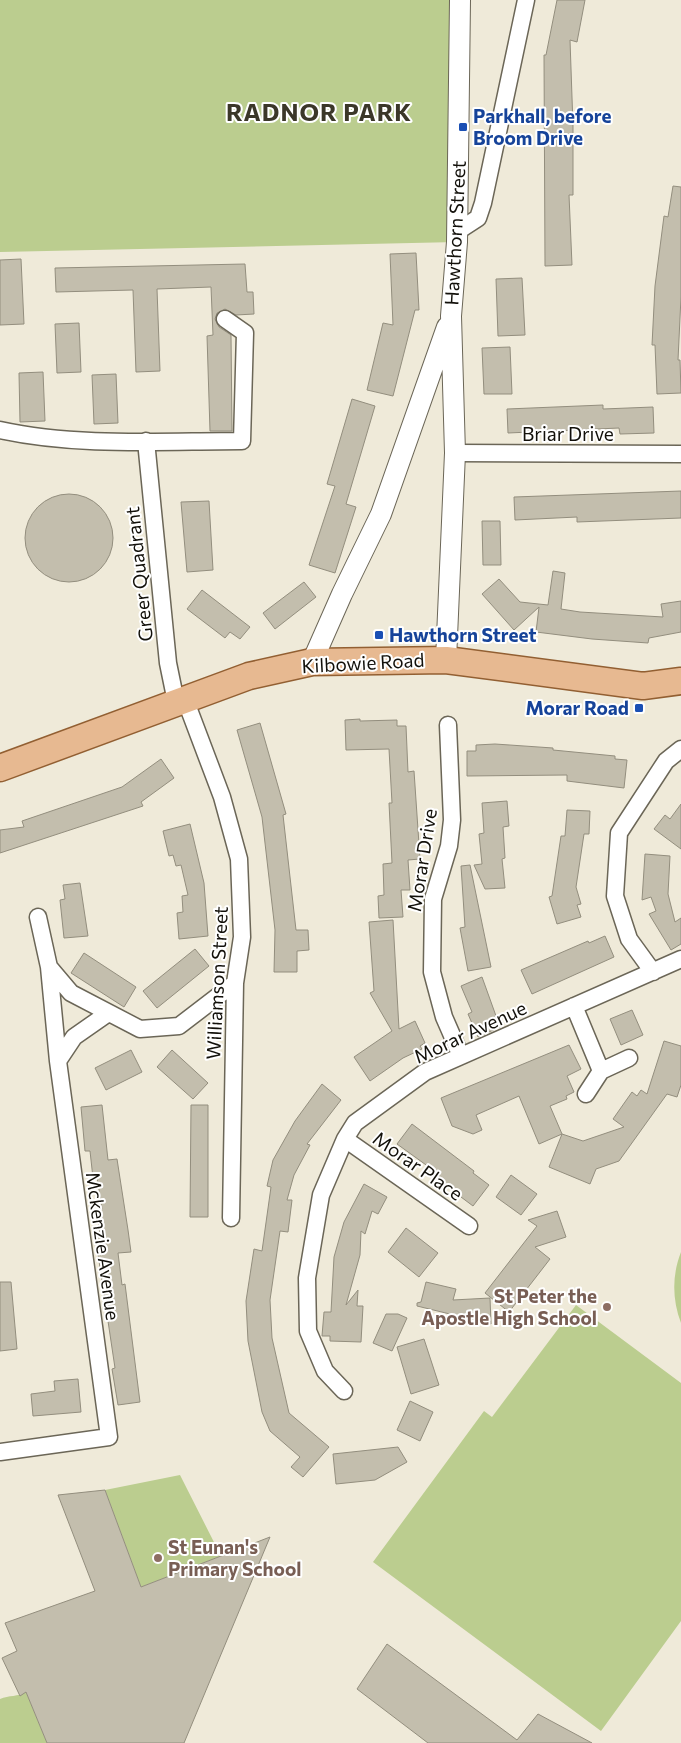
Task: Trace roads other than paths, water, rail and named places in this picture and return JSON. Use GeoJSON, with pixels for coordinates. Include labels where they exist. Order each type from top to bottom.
{"type":"FeatureCollection","features":[{"type":"Feature","properties":{"kind":"main road","name":"Kilbowie Road"},"geometry":{"type":"LineString","coordinates":[[0,768],[249,676],[312,662],[446,660],[643,686],[681,682]]}},
{"type":"Feature","properties":{"kind":"street","name":"Hawthorn Street"},"geometry":{"type":"LineString","coordinates":[[446,660],[455,454],[451,316],[458,231],[460,0]]}},
{"type":"Feature","properties":{"kind":"street"},"geometry":{"type":"LineString","coordinates":[[458,231],[478,218],[483,203],[526,0]]}},
{"type":"Feature","properties":{"kind":"street","name":"Hawthorn Street"},"geometry":{"type":"LineString","coordinates":[[312,662],[342,594],[381,514],[451,316]]}},
{"type":"Feature","properties":{"kind":"street"},"geometry":{"type":"LineString","coordinates":[[0,430],[20,434],[109,442],[242,441],[245,333],[225,319]]}},
{"type":"Feature","properties":{"kind":"street","name":"Greer Quadrant"},"geometry":{"type":"LineString","coordinates":[[146,441],[168,662],[181,701]]}},
{"type":"Feature","properties":{"kind":"street","name":"Briar Drive"},"geometry":{"type":"LineString","coordinates":[[455,454],[681,454]]}},
{"type":"Feature","properties":{"kind":"street","name":"Williamson Street"},"geometry":{"type":"LineString","coordinates":[[181,701],[222,797],[239,859],[242,937],[235,984],[230,1218]]}},
{"type":"Feature","properties":{"kind":"street","name":"Morar Drive"},"geometry":{"type":"LineString","coordinates":[[448,726],[452,820],[449,846],[433,899],[432,972],[444,1017],[461,1056]]}},
{"type":"Feature","properties":{"kind":"street"},"geometry":{"type":"LineString","coordinates":[[654,972],[629,940],[614,896],[618,833],[666,760],[681,749]]}},
{"type":"Feature","properties":{"kind":"street","name":"Mckenzie Avenue"},"geometry":{"type":"LineString","coordinates":[[0,1452],[109,1437],[58,1061],[49,967],[38,916]]}},
{"type":"Feature","properties":{"kind":"street","name":"Morar Avenue"},"geometry":{"type":"LineString","coordinates":[[344,1391],[325,1370],[308,1331],[307,1278],[321,1195],[344,1139],[355,1123],[425,1072],[681,959]]}},
{"type":"Feature","properties":{"kind":"street","name":"Mckenzie Avenue"},"geometry":{"type":"LineString","coordinates":[[49,967],[71,993],[107,1014],[140,1029],[178,1026],[235,984]]}},
{"type":"Feature","properties":{"kind":"street"},"geometry":{"type":"LineString","coordinates":[[574,1006],[601,1071]]}},
{"type":"Feature","properties":{"kind":"street"},"geometry":{"type":"LineString","coordinates":[[58,1061],[74,1036],[107,1014]]}},
{"type":"Feature","properties":{"kind":"street"},"geometry":{"type":"LineString","coordinates":[[586,1094],[601,1071],[629,1058]]}},
{"type":"Feature","properties":{"kind":"street","name":"Morar Place"},"geometry":{"type":"LineString","coordinates":[[344,1139],[469,1226]]}},
{"type":"Feature","properties":{"kind":"place","name":"Parkhall, before Broom Drive"},"geometry":{"type":"Point","coordinates":[463,127]}},
{"type":"Feature","properties":{"kind":"place","name":"Hawthorn Street"},"geometry":{"type":"Point","coordinates":[379,635]}},
{"type":"Feature","properties":{"kind":"place","name":"Morar Road"},"geometry":{"type":"Point","coordinates":[639,708]}},
{"type":"Feature","properties":{"kind":"place","name":"St Peter the Apostle High School"},"geometry":{"type":"Point","coordinates":[607,1307]}},
{"type":"Feature","properties":{"kind":"place","name":"St Eunan's Primary School"},"geometry":{"type":"Point","coordinates":[158,1558]}},
{"type":"Feature","properties":{"kind":"district","name":"RADNOR PARK"},"geometry":{"type":"Point","coordinates":[319,113]}}]}
